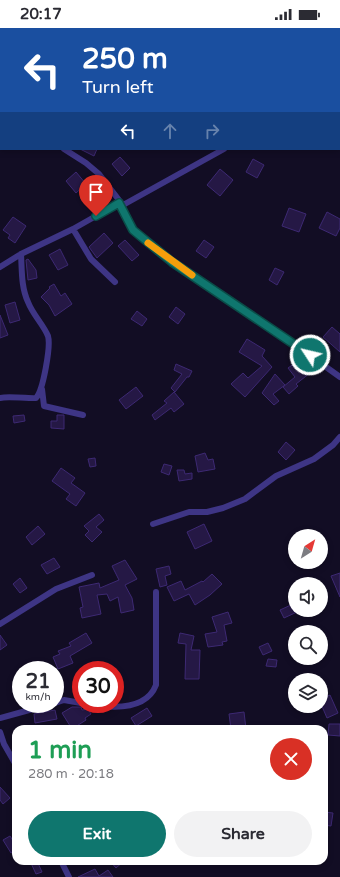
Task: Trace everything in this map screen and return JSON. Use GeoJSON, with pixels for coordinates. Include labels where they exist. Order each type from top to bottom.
{"type":"FeatureCollection","features":[{"type":"Feature","properties":{"kind":"street"},"geometry":{"type":"LineString","coordinates":[[66,150],[86,163],[99,174],[121,204],[133,230],[150,245],[340,377]]}},
{"type":"Feature","properties":{"kind":"street"},"geometry":{"type":"LineString","coordinates":[[0,267],[21,254],[73,229],[222,150]]}},
{"type":"Feature","properties":{"kind":"street"},"geometry":{"type":"LineString","coordinates":[[73,229],[91,260],[115,282]]}},
{"type":"Feature","properties":{"kind":"street"},"geometry":{"type":"LineString","coordinates":[[21,254],[22,278],[28,302],[45,328],[49,338],[42,389],[44,406],[83,415]]}},
{"type":"Feature","properties":{"kind":"street"},"geometry":{"type":"LineString","coordinates":[[0,398],[10,396],[31,400],[36,398],[42,389]]}},
{"type":"Feature","properties":{"kind":"street"},"geometry":{"type":"LineString","coordinates":[[153,524],[188,512],[208,512],[223,508],[245,499],[276,476],[314,459],[333,444],[340,436]]}},
{"type":"Feature","properties":{"kind":"street"},"geometry":{"type":"LineString","coordinates":[[0,624],[56,589],[92,575]]}},
{"type":"Feature","properties":{"kind":"street"},"geometry":{"type":"LineString","coordinates":[[124,706],[130,706],[149,697],[156,685],[156,592]]}},
{"type":"Feature","properties":{"kind":"street"},"geometry":{"type":"LineString","coordinates":[[0,718],[18,713]]}},
{"type":"Feature","properties":{"kind":"street"},"geometry":{"type":"LineString","coordinates":[[0,732],[4,744],[12,758]]}},
{"type":"Feature","properties":{"kind":"street"},"geometry":{"type":"LineString","coordinates":[[63,865],[69,877]]}},
{"type":"Feature","properties":{"kind":"building"},"geometry":{"type":"Polygon","coordinates":[[[82,150],[97,150],[94,156],[82,150]]]}},
{"type":"Feature","properties":{"kind":"building"},"geometry":{"type":"Polygon","coordinates":[[[120,157],[130,168],[122,176],[112,164],[120,157]]]}},
{"type":"Feature","properties":{"kind":"building"},"geometry":{"type":"Polygon","coordinates":[[[253,159],[264,165],[257,178],[246,172],[253,159]]]}},
{"type":"Feature","properties":{"kind":"building"},"geometry":{"type":"Polygon","coordinates":[[[220,169],[233,180],[220,196],[207,185],[220,169]]]}},
{"type":"Feature","properties":{"kind":"building"},"geometry":{"type":"Polygon","coordinates":[[[76,172],[86,184],[76,193],[66,181],[76,172]]]}},
{"type":"Feature","properties":{"kind":"building"},"geometry":{"type":"Polygon","coordinates":[[[289,208],[306,214],[299,232],[282,226],[289,208]]]}},
{"type":"Feature","properties":{"kind":"building"},"geometry":{"type":"Polygon","coordinates":[[[327,212],[340,219],[340,228],[336,236],[319,228],[327,212]]]}},
{"type":"Feature","properties":{"kind":"building"},"geometry":{"type":"Polygon","coordinates":[[[13,217],[26,226],[15,243],[8,238],[10,235],[3,230],[13,217]]]}},
{"type":"Feature","properties":{"kind":"building"},"geometry":{"type":"Polygon","coordinates":[[[104,233],[113,243],[97,258],[89,247],[104,233]]]}},
{"type":"Feature","properties":{"kind":"building"},"geometry":{"type":"Polygon","coordinates":[[[125,240],[139,255],[132,261],[118,246],[125,240]]]}},
{"type":"Feature","properties":{"kind":"building"},"geometry":{"type":"Polygon","coordinates":[[[204,240],[214,247],[206,258],[196,251],[204,240]]]}},
{"type":"Feature","properties":{"kind":"building"},"geometry":{"type":"Polygon","coordinates":[[[60,249],[68,265],[58,270],[49,255],[60,249]]]}},
{"type":"Feature","properties":{"kind":"building"},"geometry":{"type":"Polygon","coordinates":[[[28,259],[36,270],[37,278],[28,280],[26,260],[28,259]]]}},
{"type":"Feature","properties":{"kind":"building"},"geometry":{"type":"Polygon","coordinates":[[[275,268],[284,272],[277,285],[269,280],[275,268]]]}},
{"type":"Feature","properties":{"kind":"building"},"geometry":{"type":"Polygon","coordinates":[[[54,284],[61,296],[65,293],[72,304],[55,316],[49,305],[41,297],[50,288],[49,287],[54,284]]]}},
{"type":"Feature","properties":{"kind":"building"},"geometry":{"type":"Polygon","coordinates":[[[15,302],[20,320],[10,323],[5,305],[15,302]]]}},
{"type":"Feature","properties":{"kind":"building"},"geometry":{"type":"Polygon","coordinates":[[[176,307],[185,314],[178,324],[169,317],[176,307]]]}},
{"type":"Feature","properties":{"kind":"building"},"geometry":{"type":"Polygon","coordinates":[[[137,311],[147,319],[142,326],[131,319],[137,311]]]}},
{"type":"Feature","properties":{"kind":"building"},"geometry":{"type":"Polygon","coordinates":[[[0,315],[8,335],[0,338],[0,315]]]}},
{"type":"Feature","properties":{"kind":"building"},"geometry":{"type":"Polygon","coordinates":[[[332,327],[340,334],[340,352],[323,337],[332,327]]]}},
{"type":"Feature","properties":{"kind":"building"},"geometry":{"type":"Polygon","coordinates":[[[247,339],[265,350],[262,356],[272,367],[245,397],[231,384],[243,373],[248,378],[262,366],[239,352],[247,339]]]}},
{"type":"Feature","properties":{"kind":"building"},"geometry":{"type":"Polygon","coordinates":[[[299,360],[310,373],[296,384],[298,386],[289,394],[283,387],[295,377],[288,368],[299,360]]]}},
{"type":"Feature","properties":{"kind":"building"},"geometry":{"type":"Polygon","coordinates":[[[176,364],[192,371],[189,377],[187,377],[175,392],[171,388],[182,374],[174,370],[176,364]]]}},
{"type":"Feature","properties":{"kind":"building"},"geometry":{"type":"Polygon","coordinates":[[[275,374],[285,385],[273,394],[279,401],[274,405],[262,393],[275,374]]]}},
{"type":"Feature","properties":{"kind":"building"},"geometry":{"type":"Polygon","coordinates":[[[136,387],[143,396],[126,409],[119,400],[136,387]]]}},
{"type":"Feature","properties":{"kind":"building"},"geometry":{"type":"Polygon","coordinates":[[[174,392],[184,404],[174,412],[171,408],[155,420],[152,415],[167,403],[164,401],[174,392]]]}},
{"type":"Feature","properties":{"kind":"building"},"geometry":{"type":"Polygon","coordinates":[[[24,415],[25,421],[14,423],[13,416],[24,415]]]}},
{"type":"Feature","properties":{"kind":"building"},"geometry":{"type":"Polygon","coordinates":[[[57,415],[64,415],[64,429],[51,428],[51,421],[57,421],[57,415]]]}},
{"type":"Feature","properties":{"kind":"building"},"geometry":{"type":"Polygon","coordinates":[[[286,442],[295,450],[286,460],[278,452],[286,442]]]}},
{"type":"Feature","properties":{"kind":"building"},"geometry":{"type":"Polygon","coordinates":[[[205,453],[208,460],[213,459],[215,469],[198,472],[195,456],[205,453]]]}},
{"type":"Feature","properties":{"kind":"building"},"geometry":{"type":"Polygon","coordinates":[[[95,458],[96,466],[90,467],[88,459],[95,458]]]}},
{"type":"Feature","properties":{"kind":"building"},"geometry":{"type":"Polygon","coordinates":[[[164,464],[172,466],[169,475],[161,472],[164,464]]]}},
{"type":"Feature","properties":{"kind":"building"},"geometry":{"type":"Polygon","coordinates":[[[61,468],[75,478],[71,483],[85,493],[76,506],[66,499],[70,494],[52,481],[61,468]]]}},
{"type":"Feature","properties":{"kind":"building"},"geometry":{"type":"Polygon","coordinates":[[[177,470],[184,470],[185,474],[192,473],[192,479],[179,481],[177,470]]]}},
{"type":"Feature","properties":{"kind":"building"},"geometry":{"type":"Polygon","coordinates":[[[99,514],[104,520],[96,527],[102,532],[92,542],[85,535],[89,531],[84,526],[99,514]]]}},
{"type":"Feature","properties":{"kind":"building"},"geometry":{"type":"Polygon","coordinates":[[[204,524],[212,541],[195,549],[187,532],[204,524]]]}},
{"type":"Feature","properties":{"kind":"building"},"geometry":{"type":"Polygon","coordinates":[[[38,526],[45,534],[32,545],[26,537],[38,526]]]}},
{"type":"Feature","properties":{"kind":"building"},"geometry":{"type":"Polygon","coordinates":[[[54,558],[60,567],[47,574],[41,565],[54,558]]]}},
{"type":"Feature","properties":{"kind":"building"},"geometry":{"type":"Polygon","coordinates":[[[125,560],[137,579],[125,585],[132,598],[134,610],[121,613],[118,597],[110,601],[107,594],[97,595],[101,614],[82,618],[80,608],[83,607],[79,587],[99,583],[100,588],[119,580],[112,566],[125,560]]]}},
{"type":"Feature","properties":{"kind":"building"},"geometry":{"type":"Polygon","coordinates":[[[169,566],[171,574],[165,576],[167,585],[160,587],[156,569],[169,566]]]}},
{"type":"Feature","properties":{"kind":"building"},"geometry":{"type":"Polygon","coordinates":[[[340,573],[340,597],[331,576],[340,573]]]}},
{"type":"Feature","properties":{"kind":"building"},"geometry":{"type":"Polygon","coordinates":[[[212,574],[222,584],[210,595],[195,605],[189,594],[174,601],[167,587],[181,581],[185,590],[202,581],[203,582],[212,574]]]}},
{"type":"Feature","properties":{"kind":"building"},"geometry":{"type":"Polygon","coordinates":[[[20,578],[27,588],[20,593],[13,584],[20,578]]]}},
{"type":"Feature","properties":{"kind":"building"},"geometry":{"type":"Polygon","coordinates":[[[288,606],[288,616],[284,618],[280,610],[288,606]]]}},
{"type":"Feature","properties":{"kind":"building"},"geometry":{"type":"Polygon","coordinates":[[[228,612],[232,623],[224,625],[227,641],[222,642],[223,645],[208,647],[205,634],[217,632],[212,617],[228,612]]]}},
{"type":"Feature","properties":{"kind":"building"},"geometry":{"type":"Polygon","coordinates":[[[86,633],[92,643],[70,656],[72,663],[64,667],[64,661],[55,661],[53,657],[60,654],[58,651],[71,646],[69,643],[86,633]]]}},
{"type":"Feature","properties":{"kind":"building"},"geometry":{"type":"Polygon","coordinates":[[[180,633],[194,636],[191,650],[200,650],[199,679],[185,679],[186,644],[178,643],[180,633]]]}},
{"type":"Feature","properties":{"kind":"building"},"geometry":{"type":"Polygon","coordinates":[[[0,635],[7,645],[0,650],[0,635]]]}},
{"type":"Feature","properties":{"kind":"building"},"geometry":{"type":"Polygon","coordinates":[[[268,643],[272,651],[263,655],[259,647],[268,643]]]}},
{"type":"Feature","properties":{"kind":"building"},"geometry":{"type":"Polygon","coordinates":[[[268,659],[277,660],[276,667],[266,666],[268,659]]]}},
{"type":"Feature","properties":{"kind":"building"},"geometry":{"type":"Polygon","coordinates":[[[330,695],[338,713],[327,718],[325,713],[328,713],[328,696],[330,695]]]}},
{"type":"Feature","properties":{"kind":"building"},"geometry":{"type":"Polygon","coordinates":[[[72,707],[72,713],[91,714],[85,718],[86,720],[78,725],[70,725],[62,713],[72,707]]]}},
{"type":"Feature","properties":{"kind":"building"},"geometry":{"type":"Polygon","coordinates":[[[147,708],[152,716],[138,725],[135,725],[131,718],[147,708]]]}},
{"type":"Feature","properties":{"kind":"building"},"geometry":{"type":"Polygon","coordinates":[[[244,712],[246,725],[230,725],[229,714],[244,712]]]}},
{"type":"Feature","properties":{"kind":"building"},"geometry":{"type":"Polygon","coordinates":[[[56,713],[57,719],[35,723],[34,714],[56,713]]]}},
{"type":"Feature","properties":{"kind":"building"},"geometry":{"type":"Polygon","coordinates":[[[329,724],[340,724],[340,736],[328,735],[329,724]]]}},
{"type":"Feature","properties":{"kind":"building"},"geometry":{"type":"Polygon","coordinates":[[[0,787],[10,798],[3,804],[0,800],[0,787]]]}},
{"type":"Feature","properties":{"kind":"building"},"geometry":{"type":"Polygon","coordinates":[[[328,812],[333,813],[331,826],[328,826],[328,812]]]}},
{"type":"Feature","properties":{"kind":"building"},"geometry":{"type":"Polygon","coordinates":[[[10,836],[12,839],[12,852],[11,853],[3,840],[10,836]]]}},
{"type":"Feature","properties":{"kind":"building"},"geometry":{"type":"Polygon","coordinates":[[[32,865],[39,865],[42,872],[36,874],[32,865]]]}},
{"type":"Feature","properties":{"kind":"building"},"geometry":{"type":"Polygon","coordinates":[[[95,869],[99,876],[108,870],[113,877],[78,877],[95,869]]]}},
{"type":"Feature","properties":{"kind":"slow traffic"},"geometry":{"type":"LineString","coordinates":[[148,243],[172,262],[192,275]]}},
{"type":"Feature","properties":{"kind":"route"},"geometry":{"type":"LineString","coordinates":[[96,216],[119,203],[133,230],[150,245],[172,262],[310,355]]}}]}
